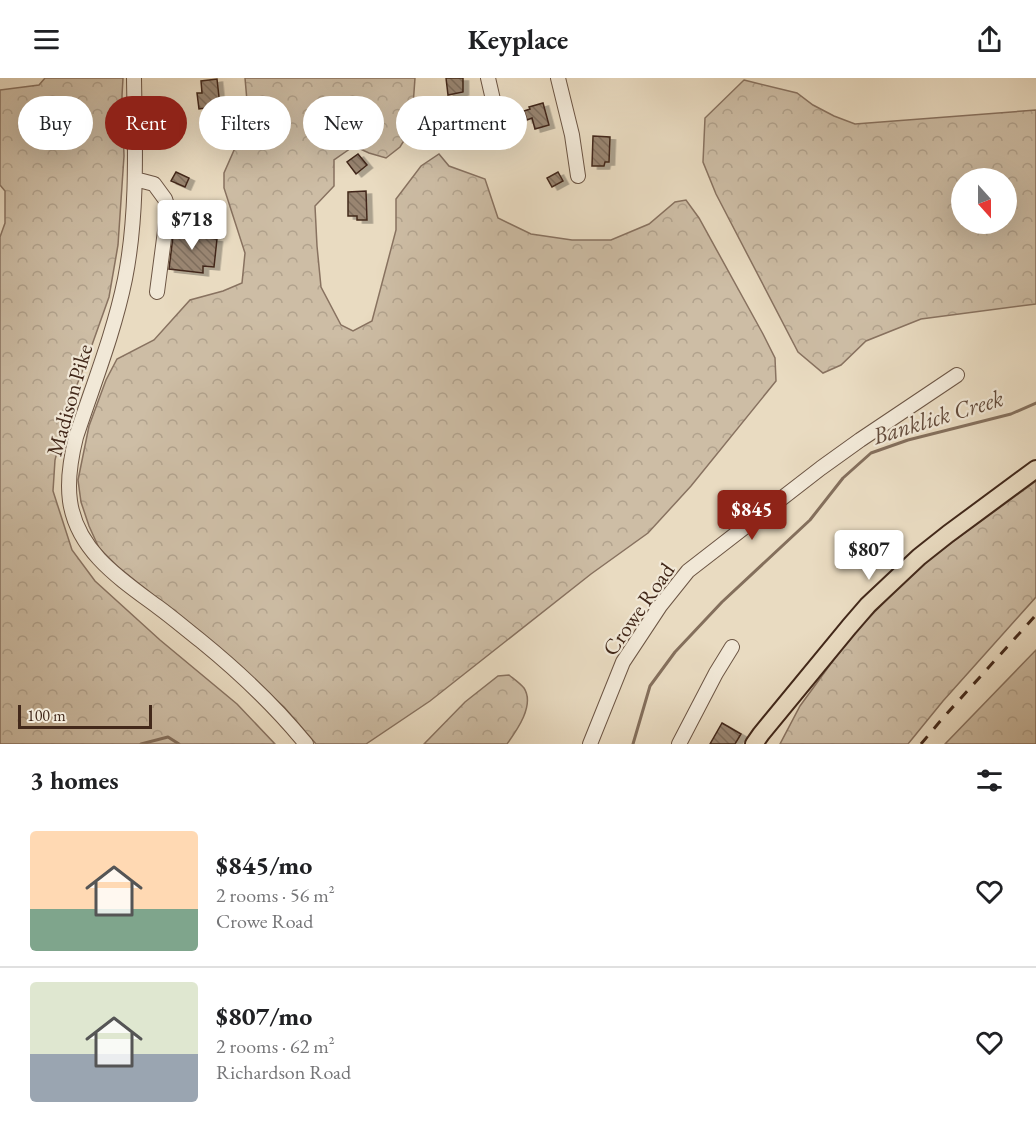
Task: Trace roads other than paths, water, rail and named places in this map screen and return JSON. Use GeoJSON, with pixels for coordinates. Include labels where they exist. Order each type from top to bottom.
{"type":"FeatureCollection","features":[{"type":"Feature","properties":{"kind":"main road"},"geometry":{"type":"LineString","coordinates":[[754,744],[868,605],[940,540],[1036,469]]}},
{"type":"Feature","properties":{"kind":"street","name":"Madison Pike"},"geometry":{"type":"LineString","coordinates":[[134,78],[135,179],[132,231],[125,278],[115,322],[71,455],[69,500],[79,529],[88,546],[102,563],[115,576],[205,644],[265,698],[306,744]]}},
{"type":"Feature","properties":{"kind":"street"},"geometry":{"type":"LineString","coordinates":[[488,78],[492,96]]}},
{"type":"Feature","properties":{"kind":"street"},"geometry":{"type":"LineString","coordinates":[[558,78],[572,135],[578,176]]}},
{"type":"Feature","properties":{"kind":"street"},"geometry":{"type":"LineString","coordinates":[[135,179],[154,184],[165,199],[168,208],[157,292]]}},
{"type":"Feature","properties":{"kind":"street","name":"Crowe Road"},"geometry":{"type":"LineString","coordinates":[[590,744],[623,662],[660,606],[688,571],[821,468],[957,375]]}},
{"type":"Feature","properties":{"kind":"street"},"geometry":{"type":"LineString","coordinates":[[679,744],[732,647]]}},
{"type":"Feature","properties":{"kind":"waterway","name":"Banklick Creek"},"geometry":{"type":"LineString","coordinates":[[633,744],[650,686],[675,652],[722,602],[810,520],[843,478],[871,453],[908,440],[1011,414],[1036,403]]}},
{"type":"Feature","properties":{"kind":"waterway"},"geometry":{"type":"LineString","coordinates":[[141,744],[168,737],[179,744]]}},
{"type":"Feature","properties":{"kind":"railway"},"geometry":{"type":"LineString","coordinates":[[921,744],[1036,615]]}}]}
